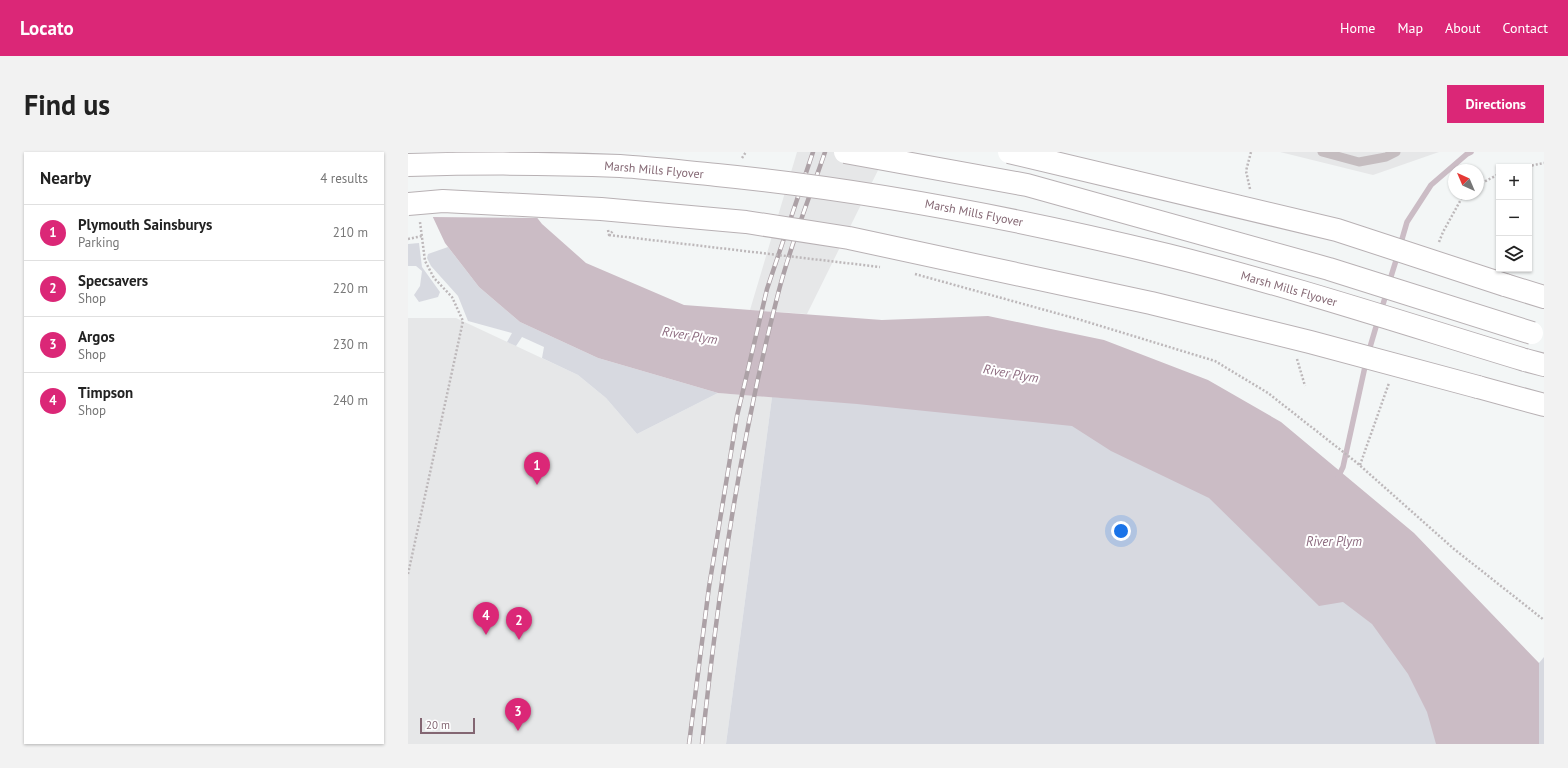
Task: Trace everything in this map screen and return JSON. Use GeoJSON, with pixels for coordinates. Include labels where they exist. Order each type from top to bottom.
{"type":"FeatureCollection","features":[{"type":"Feature","properties":{"kind":"highway"},"geometry":{"type":"LineString","coordinates":[[845,152],[1027,185],[1329,269],[1538,334]]}},
{"type":"Feature","properties":{"kind":"highway"},"geometry":{"type":"LineString","coordinates":[[1009,152],[1337,230],[1544,297]]}},
{"type":"Feature","properties":{"kind":"highway","name":"Marsh Mills Flyover"},"geometry":{"type":"LineString","coordinates":[[408,165],[482,162],[622,166],[765,180],[902,199],[1035,225],[1169,256],[1319,297],[1534,362]]}},
{"type":"Feature","properties":{"kind":"highway"},"geometry":{"type":"LineString","coordinates":[[414,213],[443,202],[601,209],[746,222],[849,238],[1158,305],[1310,342],[1544,405]]}},
{"type":"Feature","properties":{"kind":"lane"},"geometry":{"type":"LineString","coordinates":[[1322,152],[1359,162],[1386,157],[1396,152]]}},
{"type":"Feature","properties":{"kind":"path"},"geometry":{"type":"LineString","coordinates":[[1532,166],[1544,164]]}},
{"type":"Feature","properties":{"kind":"path"},"geometry":{"type":"LineString","coordinates":[[1484,183],[1496,176]]}},
{"type":"Feature","properties":{"kind":"path"},"geometry":{"type":"LineString","coordinates":[[408,574],[463,321],[452,298],[434,278],[425,261],[422,236],[414,213]]}},
{"type":"Feature","properties":{"kind":"path"},"geometry":{"type":"LineString","coordinates":[[609,235],[885,268]]}},
{"type":"Feature","properties":{"kind":"path"},"geometry":{"type":"LineString","coordinates":[[408,239],[422,236]]}},
{"type":"Feature","properties":{"kind":"path"},"geometry":{"type":"LineString","coordinates":[[908,273],[1081,320],[1215,361],[1268,393],[1356,462],[1454,549],[1544,620]]}},
{"type":"Feature","properties":{"kind":"shaded area"},"geometry":{"type":"Polygon","coordinates":[[[797,152],[887,152],[807,314],[750,310],[797,152]]]}},
{"type":"Feature","properties":{"kind":"shaded area"},"geometry":{"type":"Polygon","coordinates":[[[1280,152],[1439,152],[1373,175],[1280,152]]]}},
{"type":"Feature","properties":{"kind":"shaded area"},"geometry":{"type":"Polygon","coordinates":[[[419,243],[422,267],[440,292],[438,297],[419,302],[414,295],[420,286],[422,271],[416,266],[408,266],[408,244],[419,243]]]}},
{"type":"Feature","properties":{"kind":"shaded area"},"geometry":{"type":"Polygon","coordinates":[[[448,247],[479,287],[520,322],[598,358],[718,393],[637,434],[606,398],[578,375],[542,358],[544,347],[522,337],[516,346],[507,342],[512,333],[468,321],[458,296],[431,266],[427,258],[428,254],[448,247]]]}},
{"type":"Feature","properties":{"kind":"shaded area"},"geometry":{"type":"Polygon","coordinates":[[[408,318],[456,318],[578,375],[606,398],[637,434],[718,393],[772,397],[726,744],[408,744],[408,318]]]}},
{"type":"Feature","properties":{"kind":"shaded area"},"geometry":{"type":"Polygon","coordinates":[[[772,397],[1141,424],[1408,646],[1461,744],[726,744],[772,397]]]}},
{"type":"Feature","properties":{"kind":"shaded area"},"geometry":{"type":"Polygon","coordinates":[[[1544,657],[1544,744],[1539,744],[1539,663],[1544,657]]]}},
{"type":"Feature","properties":{"kind":"water","name":"River Plym"},"geometry":{"type":"Polygon","coordinates":[[[408,152],[486,152],[542,224],[586,263],[684,305],[882,320],[988,316],[1104,340],[1208,380],[1281,422],[1414,533],[1539,663],[1539,744],[1436,744],[1427,712],[1408,674],[1372,624],[1343,602],[1319,606],[1209,498],[1111,451],[1072,426],[857,404],[718,393],[598,358],[520,322],[479,287],[445,243],[408,164],[408,152]]]}},
{"type":"Feature","properties":{"kind":"pier"},"geometry":{"type":"Polygon","coordinates":[[[408,152],[488,152],[540,218],[431,217],[408,169],[408,152]]]}},
{"type":"Feature","properties":{"kind":"waterway"},"geometry":{"type":"LineString","coordinates":[[1400,246],[1407,222],[1431,185],[1471,152]]}},
{"type":"Feature","properties":{"kind":"waterway"},"geometry":{"type":"LineString","coordinates":[[1389,283],[1398,254]]}},
{"type":"Feature","properties":{"kind":"waterway"},"geometry":{"type":"LineString","coordinates":[[1381,311],[1387,291]]}},
{"type":"Feature","properties":{"kind":"waterway"},"geometry":{"type":"LineString","coordinates":[[1368,354],[1378,320]]}},
{"type":"Feature","properties":{"kind":"waterway"},"geometry":{"type":"LineString","coordinates":[[1338,477],[1343,467],[1366,362]]}},
{"type":"Feature","properties":{"kind":"railway"},"geometry":{"type":"LineString","coordinates":[[689,744],[709,587],[737,416],[767,289],[813,152]]}},
{"type":"Feature","properties":{"kind":"railway"},"geometry":{"type":"LineString","coordinates":[[702,744],[723,574],[741,461],[752,405],[764,349],[783,276],[825,152]]}},
{"type":"Feature","properties":{"kind":"place","name":"Plymouth Sainsburys"},"geometry":{"type":"Point","coordinates":[537,485]}},
{"type":"Feature","properties":{"kind":"place","name":"Timpson"},"geometry":{"type":"Point","coordinates":[486,635]}},
{"type":"Feature","properties":{"kind":"place","name":"Specsavers"},"geometry":{"type":"Point","coordinates":[519,640]}},
{"type":"Feature","properties":{"kind":"place","name":"Argos"},"geometry":{"type":"Point","coordinates":[518,731]}}]}
